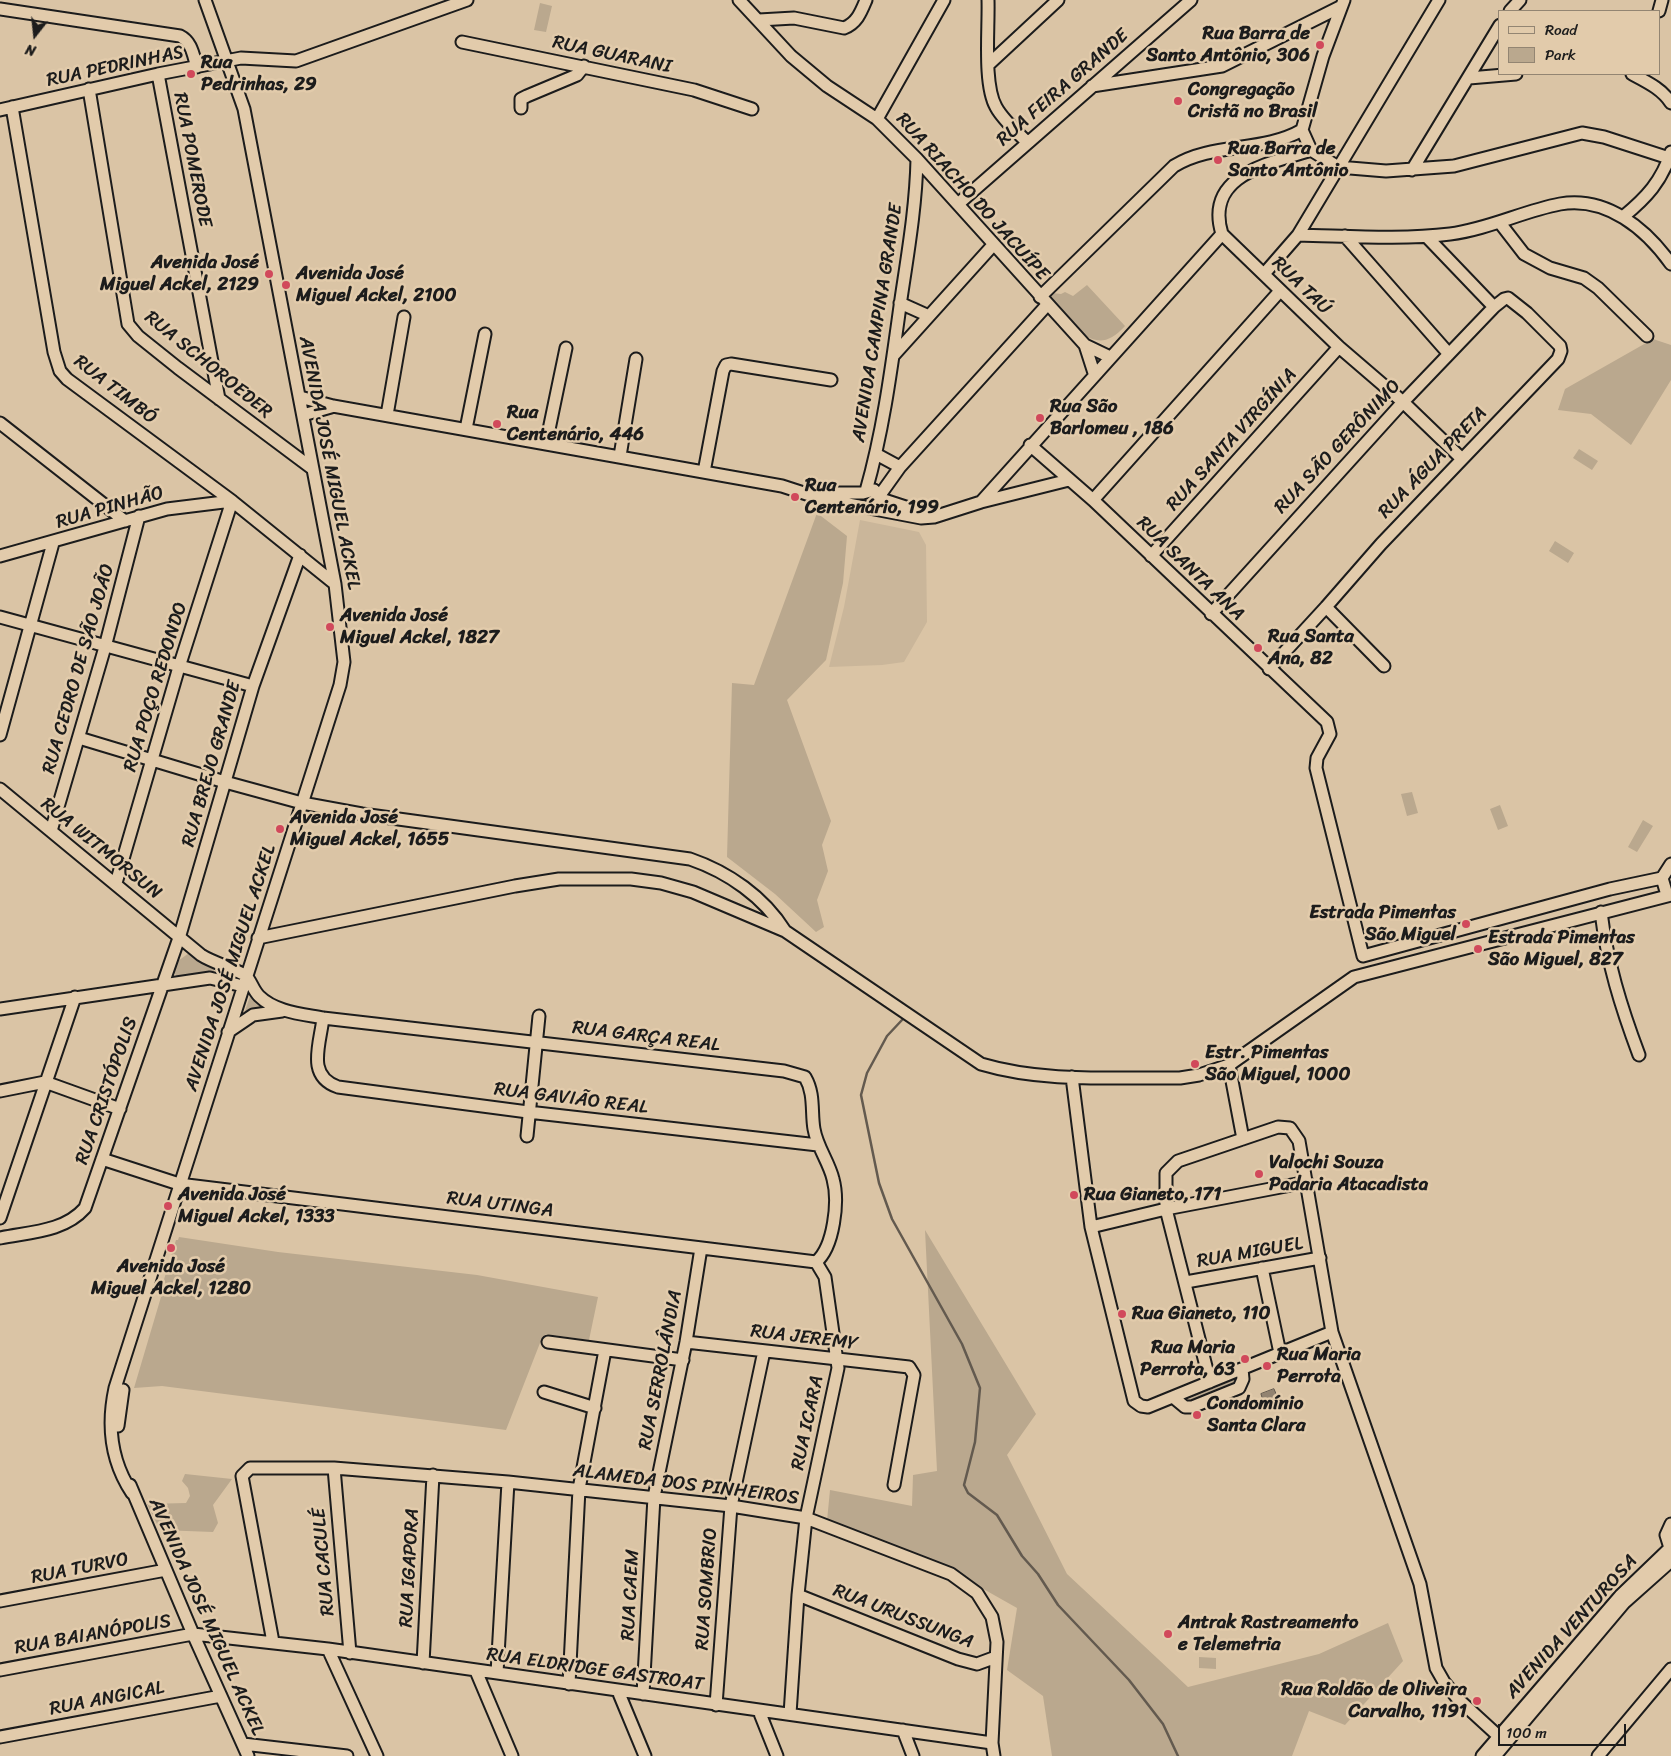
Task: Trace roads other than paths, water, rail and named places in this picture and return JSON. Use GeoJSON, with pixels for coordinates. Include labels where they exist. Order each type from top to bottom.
{"type":"FeatureCollection","features":[{"type":"Feature","properties":{"kind":"street","name":"AVENIDA JOSÉ MIGUEL ACKEL"},"geometry":{"type":"LineString","coordinates":[[205,0],[244,109],[335,584],[344,667],[228,1032],[182,1184],[119,1408],[119,1442],[132,1493],[248,1756]]}},
{"type":"Feature","properties":{"kind":"street","name":"RUA PEDRINHAS"},"geometry":{"type":"LineString","coordinates":[[0,110],[158,74],[226,61],[248,58],[296,61],[467,0]]}},
{"type":"Feature","properties":{"kind":"street","name":"RUA RIACHO DO JACUÍPE"},"geometry":{"type":"LineString","coordinates":[[739,0],[791,56],[807,70],[877,119],[917,159],[1043,301],[1085,345],[1110,356]]}},
{"type":"Feature","properties":{"kind":"street"},"geometry":{"type":"LineString","coordinates":[[759,20],[794,18],[844,28],[851,25],[857,18],[866,0]]}},
{"type":"Feature","properties":{"kind":"street"},"geometry":{"type":"LineString","coordinates":[[877,119],[944,0]]}},
{"type":"Feature","properties":{"kind":"street"},"geometry":{"type":"LineString","coordinates":[[988,0],[988,65],[992,99],[997,110],[1026,142]]}},
{"type":"Feature","properties":{"kind":"street"},"geometry":{"type":"LineString","coordinates":[[988,65],[1058,0]]}},
{"type":"Feature","properties":{"kind":"street","name":"RUA FEIRA GRANDE"},"geometry":{"type":"LineString","coordinates":[[958,204],[1026,142],[1191,0]]}},
{"type":"Feature","properties":{"kind":"street"},"geometry":{"type":"LineString","coordinates":[[1264,274],[1298,235],[1439,0]]}},
{"type":"Feature","properties":{"kind":"street"},"geometry":{"type":"LineString","coordinates":[[1511,10],[1520,0]]}},
{"type":"Feature","properties":{"kind":"street"},"geometry":{"type":"LineString","coordinates":[[1091,86],[1222,66],[1342,4]]}},
{"type":"Feature","properties":{"kind":"street"},"geometry":{"type":"LineString","coordinates":[[1342,4],[1302,130],[1311,150],[1338,166],[1365,170],[1412,170],[1454,166],[1582,133],[1670,155],[1654,188],[1624,216]]}},
{"type":"Feature","properties":{"kind":"street"},"geometry":{"type":"LineString","coordinates":[[0,9],[180,36],[187,40],[191,46],[196,68]]}},
{"type":"Feature","properties":{"kind":"street"},"geometry":{"type":"LineString","coordinates":[[1412,170],[1498,29]]}},
{"type":"Feature","properties":{"kind":"street","name":"RUA GUARANI"},"geometry":{"type":"LineString","coordinates":[[462,42],[694,90],[752,109]]}},
{"type":"Feature","properties":{"kind":"street"},"geometry":{"type":"LineString","coordinates":[[521,108],[521,99],[577,75],[584,66]]}},
{"type":"Feature","properties":{"kind":"street","name":"RUA POMERODE"},"geometry":{"type":"LineString","coordinates":[[158,74],[219,399]]}},
{"type":"Feature","properties":{"kind":"street"},"geometry":{"type":"LineString","coordinates":[[1469,78],[1504,75]]}},
{"type":"Feature","properties":{"kind":"street"},"geometry":{"type":"LineString","coordinates":[[1634,75],[1656,87],[1666,96],[1671,104]]}},
{"type":"Feature","properties":{"kind":"street","name":"RUA SCHOROEDER"},"geometry":{"type":"LineString","coordinates":[[89,89],[128,324],[138,336],[313,469]]}},
{"type":"Feature","properties":{"kind":"street","name":"RUA TIMBÓ"},"geometry":{"type":"LineString","coordinates":[[12,107],[54,352],[60,371],[67,379],[232,501],[335,584]]}},
{"type":"Feature","properties":{"kind":"street"},"geometry":{"type":"LineString","coordinates":[[868,509],[879,506],[880,497],[900,467],[1043,301],[1174,166],[1198,155],[1276,142],[1302,130]]}},
{"type":"Feature","properties":{"kind":"street"},"geometry":{"type":"LineString","coordinates":[[981,502],[1110,356],[1222,234],[1218,221],[1218,207],[1229,186],[1240,176],[1254,169],[1311,150]]}},
{"type":"Feature","properties":{"kind":"street","name":"AVENIDA CAMPINA GRANDE"},"geometry":{"type":"LineString","coordinates":[[864,492],[876,454],[893,356],[914,209],[917,159]]}},
{"type":"Feature","properties":{"kind":"street"},"geometry":{"type":"LineString","coordinates":[[1298,235],[1426,236],[1451,234],[1500,223],[1561,204],[1594,205],[1610,209],[1624,216],[1671,264]]}},
{"type":"Feature","properties":{"kind":"street"},"geometry":{"type":"LineString","coordinates":[[1500,223],[1524,254],[1550,268],[1584,278],[1598,288],[1647,336]]}},
{"type":"Feature","properties":{"kind":"street","name":"RUA TAÚ"},"geometry":{"type":"LineString","coordinates":[[1222,234],[1339,347],[1403,402],[1462,458]]}},
{"type":"Feature","properties":{"kind":"street"},"geometry":{"type":"LineString","coordinates":[[1345,236],[1449,354]]}},
{"type":"Feature","properties":{"kind":"street"},"geometry":{"type":"LineString","coordinates":[[1426,236],[1494,307]]}},
{"type":"Feature","properties":{"kind":"street"},"geometry":{"type":"LineString","coordinates":[[893,356],[994,244]]}},
{"type":"Feature","properties":{"kind":"street"},"geometry":{"type":"LineString","coordinates":[[1093,500],[1280,291]]}},
{"type":"Feature","properties":{"kind":"street","name":"RUA ÁGUA PRETA"},"geometry":{"type":"LineString","coordinates":[[1269,668],[1326,607],[1380,544],[1560,355],[1560,346],[1512,300],[1504,299],[1494,307]]}},
{"type":"Feature","properties":{"kind":"street"},"geometry":{"type":"LineString","coordinates":[[900,303],[929,316]]}},
{"type":"Feature","properties":{"kind":"street","name":"RUA SÃO GERÔNIMO"},"geometry":{"type":"LineString","coordinates":[[1211,614],[1403,402],[1494,307]]}},
{"type":"Feature","properties":{"kind":"street"},"geometry":{"type":"LineString","coordinates":[[387,415],[404,317]]}},
{"type":"Feature","properties":{"kind":"street"},"geometry":{"type":"LineString","coordinates":[[466,429],[484,334]]}},
{"type":"Feature","properties":{"kind":"street","name":"RUA RIACHO DO JACUÍPE"},"geometry":{"type":"LineString","coordinates":[[1085,345],[1094,374]]}},
{"type":"Feature","properties":{"kind":"street","name":"RUA SANTA VIRGÍNIA"},"geometry":{"type":"LineString","coordinates":[[1151,556],[1339,347]]}},
{"type":"Feature","properties":{"kind":"street"},"geometry":{"type":"LineString","coordinates":[[546,444],[566,348]]}},
{"type":"Feature","properties":{"kind":"street"},"geometry":{"type":"LineString","coordinates":[[620,456],[636,359]]}},
{"type":"Feature","properties":{"kind":"street"},"geometry":{"type":"LineString","coordinates":[[704,472],[723,371],[726,365],[731,364],[831,380]]}},
{"type":"Feature","properties":{"kind":"street"},"geometry":{"type":"LineString","coordinates":[[300,397],[333,406],[782,486],[822,499],[913,518],[934,517],[981,502],[1069,480]]}},
{"type":"Feature","properties":{"kind":"street"},"geometry":{"type":"LineString","coordinates":[[303,415],[333,406]]}},
{"type":"Feature","properties":{"kind":"street"},"geometry":{"type":"LineString","coordinates":[[0,423],[125,520]]}},
{"type":"Feature","properties":{"kind":"street","name":"RUA SANTA ANA"},"geometry":{"type":"LineString","coordinates":[[1030,445],[1093,500],[1330,727],[1330,734],[1317,758],[1316,768],[1363,956]]}},
{"type":"Feature","properties":{"kind":"street"},"geometry":{"type":"LineString","coordinates":[[876,454],[900,467]]}},
{"type":"Feature","properties":{"kind":"street"},"geometry":{"type":"LineString","coordinates":[[810,494],[874,490],[880,497],[934,517]]}},
{"type":"Feature","properties":{"kind":"street"},"geometry":{"type":"LineString","coordinates":[[864,492],[860,501],[868,509]]}},
{"type":"Feature","properties":{"kind":"street","name":"RUA PINHÃO"},"geometry":{"type":"LineString","coordinates":[[0,556],[139,516],[200,503],[232,501]]}},
{"type":"Feature","properties":{"kind":"street","name":"RUA POÇO REDONDO"},"geometry":{"type":"LineString","coordinates":[[116,883],[179,668],[232,501]]}},
{"type":"Feature","properties":{"kind":"street","name":"RUA CEDRO DE SÃO JOÃO"},"geometry":{"type":"LineString","coordinates":[[51,831],[105,647],[139,516]]}},
{"type":"Feature","properties":{"kind":"street"},"geometry":{"type":"LineString","coordinates":[[0,735],[53,542]]}},
{"type":"Feature","properties":{"kind":"street","name":"RUA BREJO GRANDE"},"geometry":{"type":"LineString","coordinates":[[162,984],[180,935],[253,686],[300,555]]}},
{"type":"Feature","properties":{"kind":"street"},"geometry":{"type":"LineString","coordinates":[[1326,607],[1384,666]]}},
{"type":"Feature","properties":{"kind":"street"},"geometry":{"type":"LineString","coordinates":[[0,617],[179,668],[253,686]]}},
{"type":"Feature","properties":{"kind":"street"},"geometry":{"type":"LineString","coordinates":[[79,738],[302,803],[362,814],[690,859],[711,866],[746,888],[776,916],[786,931]]}},
{"type":"Feature","properties":{"kind":"street","name":"RUA WITMORSUN"},"geometry":{"type":"LineString","coordinates":[[0,789],[201,954],[245,981]]}},
{"type":"Feature","properties":{"kind":"street"},"geometry":{"type":"LineString","coordinates":[[1354,977],[1363,956],[1601,892],[1662,878],[1671,864]]}},
{"type":"Feature","properties":{"kind":"street"},"geometry":{"type":"LineString","coordinates":[[258,938],[515,886],[591,878],[631,879],[661,883],[693,892],[786,931],[981,1064],[1020,1073],[1072,1077],[1180,1078],[1199,1075],[1229,1065],[1354,977],[1669,895],[1662,878]]}},
{"type":"Feature","properties":{"kind":"street"},"geometry":{"type":"LineString","coordinates":[[1601,912],[1606,950],[1619,1001],[1640,1055]]}},
{"type":"Feature","properties":{"kind":"street"},"geometry":{"type":"LineString","coordinates":[[262,926],[293,930]]}},
{"type":"Feature","properties":{"kind":"street"},"geometry":{"type":"LineString","coordinates":[[215,978],[220,966]]}},
{"type":"Feature","properties":{"kind":"street"},"geometry":{"type":"LineString","coordinates":[[0,1009],[162,984],[215,978],[245,981],[260,997],[272,1005],[288,1011]]}},
{"type":"Feature","properties":{"kind":"street","name":"RUA CRISTÓPOLIS"},"geometry":{"type":"LineString","coordinates":[[0,1238],[66,1224],[78,1216],[85,1208],[162,984]]}},
{"type":"Feature","properties":{"kind":"street"},"geometry":{"type":"LineString","coordinates":[[0,1218],[74,997]]}},
{"type":"Feature","properties":{"kind":"street"},"geometry":{"type":"LineString","coordinates":[[228,1032],[247,1018],[261,1013],[288,1011]]}},
{"type":"Feature","properties":{"kind":"street","name":"RUA GARÇA REAL"},"geometry":{"type":"LineString","coordinates":[[288,1011],[323,1018],[537,1042],[796,1074],[805,1077],[810,1085],[814,1129],[818,1145],[833,1179],[835,1199],[828,1247],[816,1262]]}},
{"type":"Feature","properties":{"kind":"street"},"geometry":{"type":"LineString","coordinates":[[527,1136],[538,1016]]}},
{"type":"Feature","properties":{"kind":"street","name":"RUA GAVIÃO REAL"},"geometry":{"type":"LineString","coordinates":[[323,1018],[317,1065],[318,1073],[323,1080],[338,1087],[528,1112],[818,1145]]}},
{"type":"Feature","properties":{"kind":"street"},"geometry":{"type":"LineString","coordinates":[[1229,1065],[1243,1139]]}},
{"type":"Feature","properties":{"kind":"street"},"geometry":{"type":"LineString","coordinates":[[1072,1077],[1091,1227],[1134,1401],[1141,1406],[1148,1407],[1332,1332]]}},
{"type":"Feature","properties":{"kind":"street"},"geometry":{"type":"LineString","coordinates":[[0,1091],[45,1082],[120,1109]]}},
{"type":"Feature","properties":{"kind":"street"},"geometry":{"type":"LineString","coordinates":[[1210,1382],[1166,1209],[1165,1179],[1172,1164],[1278,1127],[1290,1128],[1299,1141],[1332,1332],[1420,1584],[1436,1668],[1444,1682],[1458,1699],[1502,1739]]}},
{"type":"Feature","properties":{"kind":"street","name":"RUA UTINGA"},"geometry":{"type":"LineString","coordinates":[[102,1159],[182,1184],[816,1262]]}},
{"type":"Feature","properties":{"kind":"street"},"geometry":{"type":"LineString","coordinates":[[1091,1227],[1166,1209],[1307,1182]]}},
{"type":"Feature","properties":{"kind":"street","name":"RUA SERROLÂNDIA"},"geometry":{"type":"LineString","coordinates":[[654,1497],[683,1360],[701,1248]]}},
{"type":"Feature","properties":{"kind":"street","name":"RUA MIGUEL"},"geometry":{"type":"LineString","coordinates":[[1186,1282],[1320,1258]]}},
{"type":"Feature","properties":{"kind":"street","name":"RUA ICARA"},"geometry":{"type":"LineString","coordinates":[[790,1714],[798,1595],[806,1518],[835,1388],[838,1360],[825,1277],[816,1262]]}},
{"type":"Feature","properties":{"kind":"street"},"geometry":{"type":"LineString","coordinates":[[1262,1268],[1280,1353]]}},
{"type":"Feature","properties":{"kind":"street"},"geometry":{"type":"LineString","coordinates":[[548,1342],[683,1360]]}},
{"type":"Feature","properties":{"kind":"street","name":"RUA JEREMY"},"geometry":{"type":"LineString","coordinates":[[686,1342],[909,1367],[914,1375],[894,1485]]}},
{"type":"Feature","properties":{"kind":"street"},"geometry":{"type":"LineString","coordinates":[[569,1684],[579,1489],[606,1350]]}},
{"type":"Feature","properties":{"kind":"street","name":"RUA SOMBRIO"},"geometry":{"type":"LineString","coordinates":[[716,1705],[731,1506],[764,1351]]}},
{"type":"Feature","properties":{"kind":"street"},"geometry":{"type":"LineString","coordinates":[[1173,1397],[1185,1407],[1202,1403],[1239,1388],[1243,1379],[1242,1368]]}},
{"type":"Feature","properties":{"kind":"street"},"geometry":{"type":"LineString","coordinates":[[544,1392],[595,1408]]}},
{"type":"Feature","properties":{"kind":"street","name":"ALAMEDA DOS PINHEIROS"},"geometry":{"type":"LineString","coordinates":[[273,1642],[242,1476],[250,1468],[334,1468],[433,1475],[731,1506],[806,1518],[936,1568],[966,1584],[976,1593],[992,1617],[997,1642],[992,1743],[994,1756]]}},
{"type":"Feature","properties":{"kind":"street","name":"RUA CACULÉ"},"geometry":{"type":"LineString","coordinates":[[334,1468],[350,1652]]}},
{"type":"Feature","properties":{"kind":"street","name":"RUA IGAPORA"},"geometry":{"type":"LineString","coordinates":[[423,1663],[433,1475]]}},
{"type":"Feature","properties":{"kind":"street"},"geometry":{"type":"LineString","coordinates":[[497,1673],[508,1482]]}},
{"type":"Feature","properties":{"kind":"street","name":"RUA CAEM"},"geometry":{"type":"LineString","coordinates":[[643,1694],[654,1497]]}},
{"type":"Feature","properties":{"kind":"street"},"geometry":{"type":"LineString","coordinates":[[1670,1549],[1666,1535],[1671,1524]]}},
{"type":"Feature","properties":{"kind":"street","name":"AVENIDA VENTUROSA"},"geometry":{"type":"LineString","coordinates":[[1495,1756],[1502,1739],[1620,1596],[1670,1549]]}},
{"type":"Feature","properties":{"kind":"street","name":"AVENIDA VENTUROSA"},"geometry":{"type":"LineString","coordinates":[[1482,1756],[1502,1739],[1624,1603],[1671,1561]]}},
{"type":"Feature","properties":{"kind":"street","name":"RUA TURVO"},"geometry":{"type":"LineString","coordinates":[[0,1601],[166,1570]]}},
{"type":"Feature","properties":{"kind":"street","name":"RUA URUSSUNGA"},"geometry":{"type":"LineString","coordinates":[[798,1595],[958,1659],[977,1664],[996,1657]]}},
{"type":"Feature","properties":{"kind":"street","name":"RUA ELDRIDGE GASTROAT"},"geometry":{"type":"LineString","coordinates":[[193,1634],[350,1652],[992,1743]]}},
{"type":"Feature","properties":{"kind":"street","name":"RUA BAIANÓPOLIS"},"geometry":{"type":"LineString","coordinates":[[0,1670],[193,1634]]}},
{"type":"Feature","properties":{"kind":"street"},"geometry":{"type":"LineString","coordinates":[[328,1650],[376,1756]]}},
{"type":"Feature","properties":{"kind":"street"},"geometry":{"type":"LineString","coordinates":[[1598,1756],[1671,1669]]}},
{"type":"Feature","properties":{"kind":"street"},"geometry":{"type":"LineString","coordinates":[[476,1671],[512,1756]]}},
{"type":"Feature","properties":{"kind":"street"},"geometry":{"type":"LineString","coordinates":[[618,1691],[645,1756]]}},
{"type":"Feature","properties":{"kind":"street","name":"RUA ANGICAL"},"geometry":{"type":"LineString","coordinates":[[0,1737],[221,1696]]}},
{"type":"Feature","properties":{"kind":"street"},"geometry":{"type":"LineString","coordinates":[[759,1711],[777,1756]]}},
{"type":"Feature","properties":{"kind":"street"},"geometry":{"type":"LineString","coordinates":[[903,1730],[912,1756]]}},
{"type":"Feature","properties":{"kind":"street"},"geometry":{"type":"LineString","coordinates":[[243,1744],[347,1756]]}},
{"type":"Feature","properties":{"kind":"waterway"},"geometry":{"type":"LineString","coordinates":[[902,1020],[887,1036],[867,1073],[861,1095],[879,1183],[892,1219],[962,1344],[980,1388],[975,1442],[964,1485],[968,1493],[997,1515],[1022,1556],[1038,1574],[1058,1605],[1129,1680],[1163,1724],[1178,1756]]}},
{"type":"Feature","properties":{"kind":"place","name":"Rua Barra de Santo Antônio, 306"},"geometry":{"type":"Point","coordinates":[1320,45]}},
{"type":"Feature","properties":{"kind":"place","name":"Rua Pedrinhas, 29"},"geometry":{"type":"Point","coordinates":[191,74]}},
{"type":"Feature","properties":{"kind":"place","name":"Congregação Cristã no Brasil"},"geometry":{"type":"Point","coordinates":[1178,101]}},
{"type":"Feature","properties":{"kind":"place","name":"Rua Barra de Santo Antônio"},"geometry":{"type":"Point","coordinates":[1218,160]}},
{"type":"Feature","properties":{"kind":"place","name":"Avenida José Miguel Ackel, 2129"},"geometry":{"type":"Point","coordinates":[269,274]}},
{"type":"Feature","properties":{"kind":"place","name":"Avenida José Miguel Ackel, 2100"},"geometry":{"type":"Point","coordinates":[286,285]}},
{"type":"Feature","properties":{"kind":"place","name":"Rua São Barlomeu , 186"},"geometry":{"type":"Point","coordinates":[1040,418]}},
{"type":"Feature","properties":{"kind":"place","name":"Rua Centenário, 446"},"geometry":{"type":"Point","coordinates":[497,424]}},
{"type":"Feature","properties":{"kind":"place","name":"Rua Centenário, 199"},"geometry":{"type":"Point","coordinates":[795,497]}},
{"type":"Feature","properties":{"kind":"place","name":"Avenida José Miguel Ackel, 1827"},"geometry":{"type":"Point","coordinates":[330,627]}},
{"type":"Feature","properties":{"kind":"place","name":"Rua Santa Ana, 82"},"geometry":{"type":"Point","coordinates":[1258,648]}},
{"type":"Feature","properties":{"kind":"place","name":"Avenida José Miguel Ackel, 1655"},"geometry":{"type":"Point","coordinates":[280,829]}},
{"type":"Feature","properties":{"kind":"place","name":"Estrada Pimentas São Miguel"},"geometry":{"type":"Point","coordinates":[1466,924]}},
{"type":"Feature","properties":{"kind":"place","name":"Estrada Pimentas São Miguel, 827"},"geometry":{"type":"Point","coordinates":[1478,949]}},
{"type":"Feature","properties":{"kind":"place","name":"Estr. Pimentas São Miguel, 1000"},"geometry":{"type":"Point","coordinates":[1195,1064]}},
{"type":"Feature","properties":{"kind":"place","name":"Valochi Souza Padaria Atacadista"},"geometry":{"type":"Point","coordinates":[1259,1174]}},
{"type":"Feature","properties":{"kind":"place","name":"Rua Gianeto, 171"},"geometry":{"type":"Point","coordinates":[1074,1195]}},
{"type":"Feature","properties":{"kind":"place","name":"Avenida José Miguel Ackel, 1333"},"geometry":{"type":"Point","coordinates":[168,1206]}},
{"type":"Feature","properties":{"kind":"place","name":"Avenida José Miguel Ackel, 1280"},"geometry":{"type":"Point","coordinates":[171,1248]}},
{"type":"Feature","properties":{"kind":"place","name":"Rua Gianeto, 110"},"geometry":{"type":"Point","coordinates":[1122,1314]}},
{"type":"Feature","properties":{"kind":"place","name":"Rua Maria Perrota, 63"},"geometry":{"type":"Point","coordinates":[1245,1359]}},
{"type":"Feature","properties":{"kind":"place","name":"Rua Maria Perrota"},"geometry":{"type":"Point","coordinates":[1267,1366]}},
{"type":"Feature","properties":{"kind":"place","name":"Condomínio Santa Clara"},"geometry":{"type":"Point","coordinates":[1197,1415]}},
{"type":"Feature","properties":{"kind":"place","name":"Antrak Rastreamento e Telemetria"},"geometry":{"type":"Point","coordinates":[1168,1634]}},
{"type":"Feature","properties":{"kind":"place","name":"Rua Roldão de Oliveira Carvalho, 1191"},"geometry":{"type":"Point","coordinates":[1477,1701]}}]}
